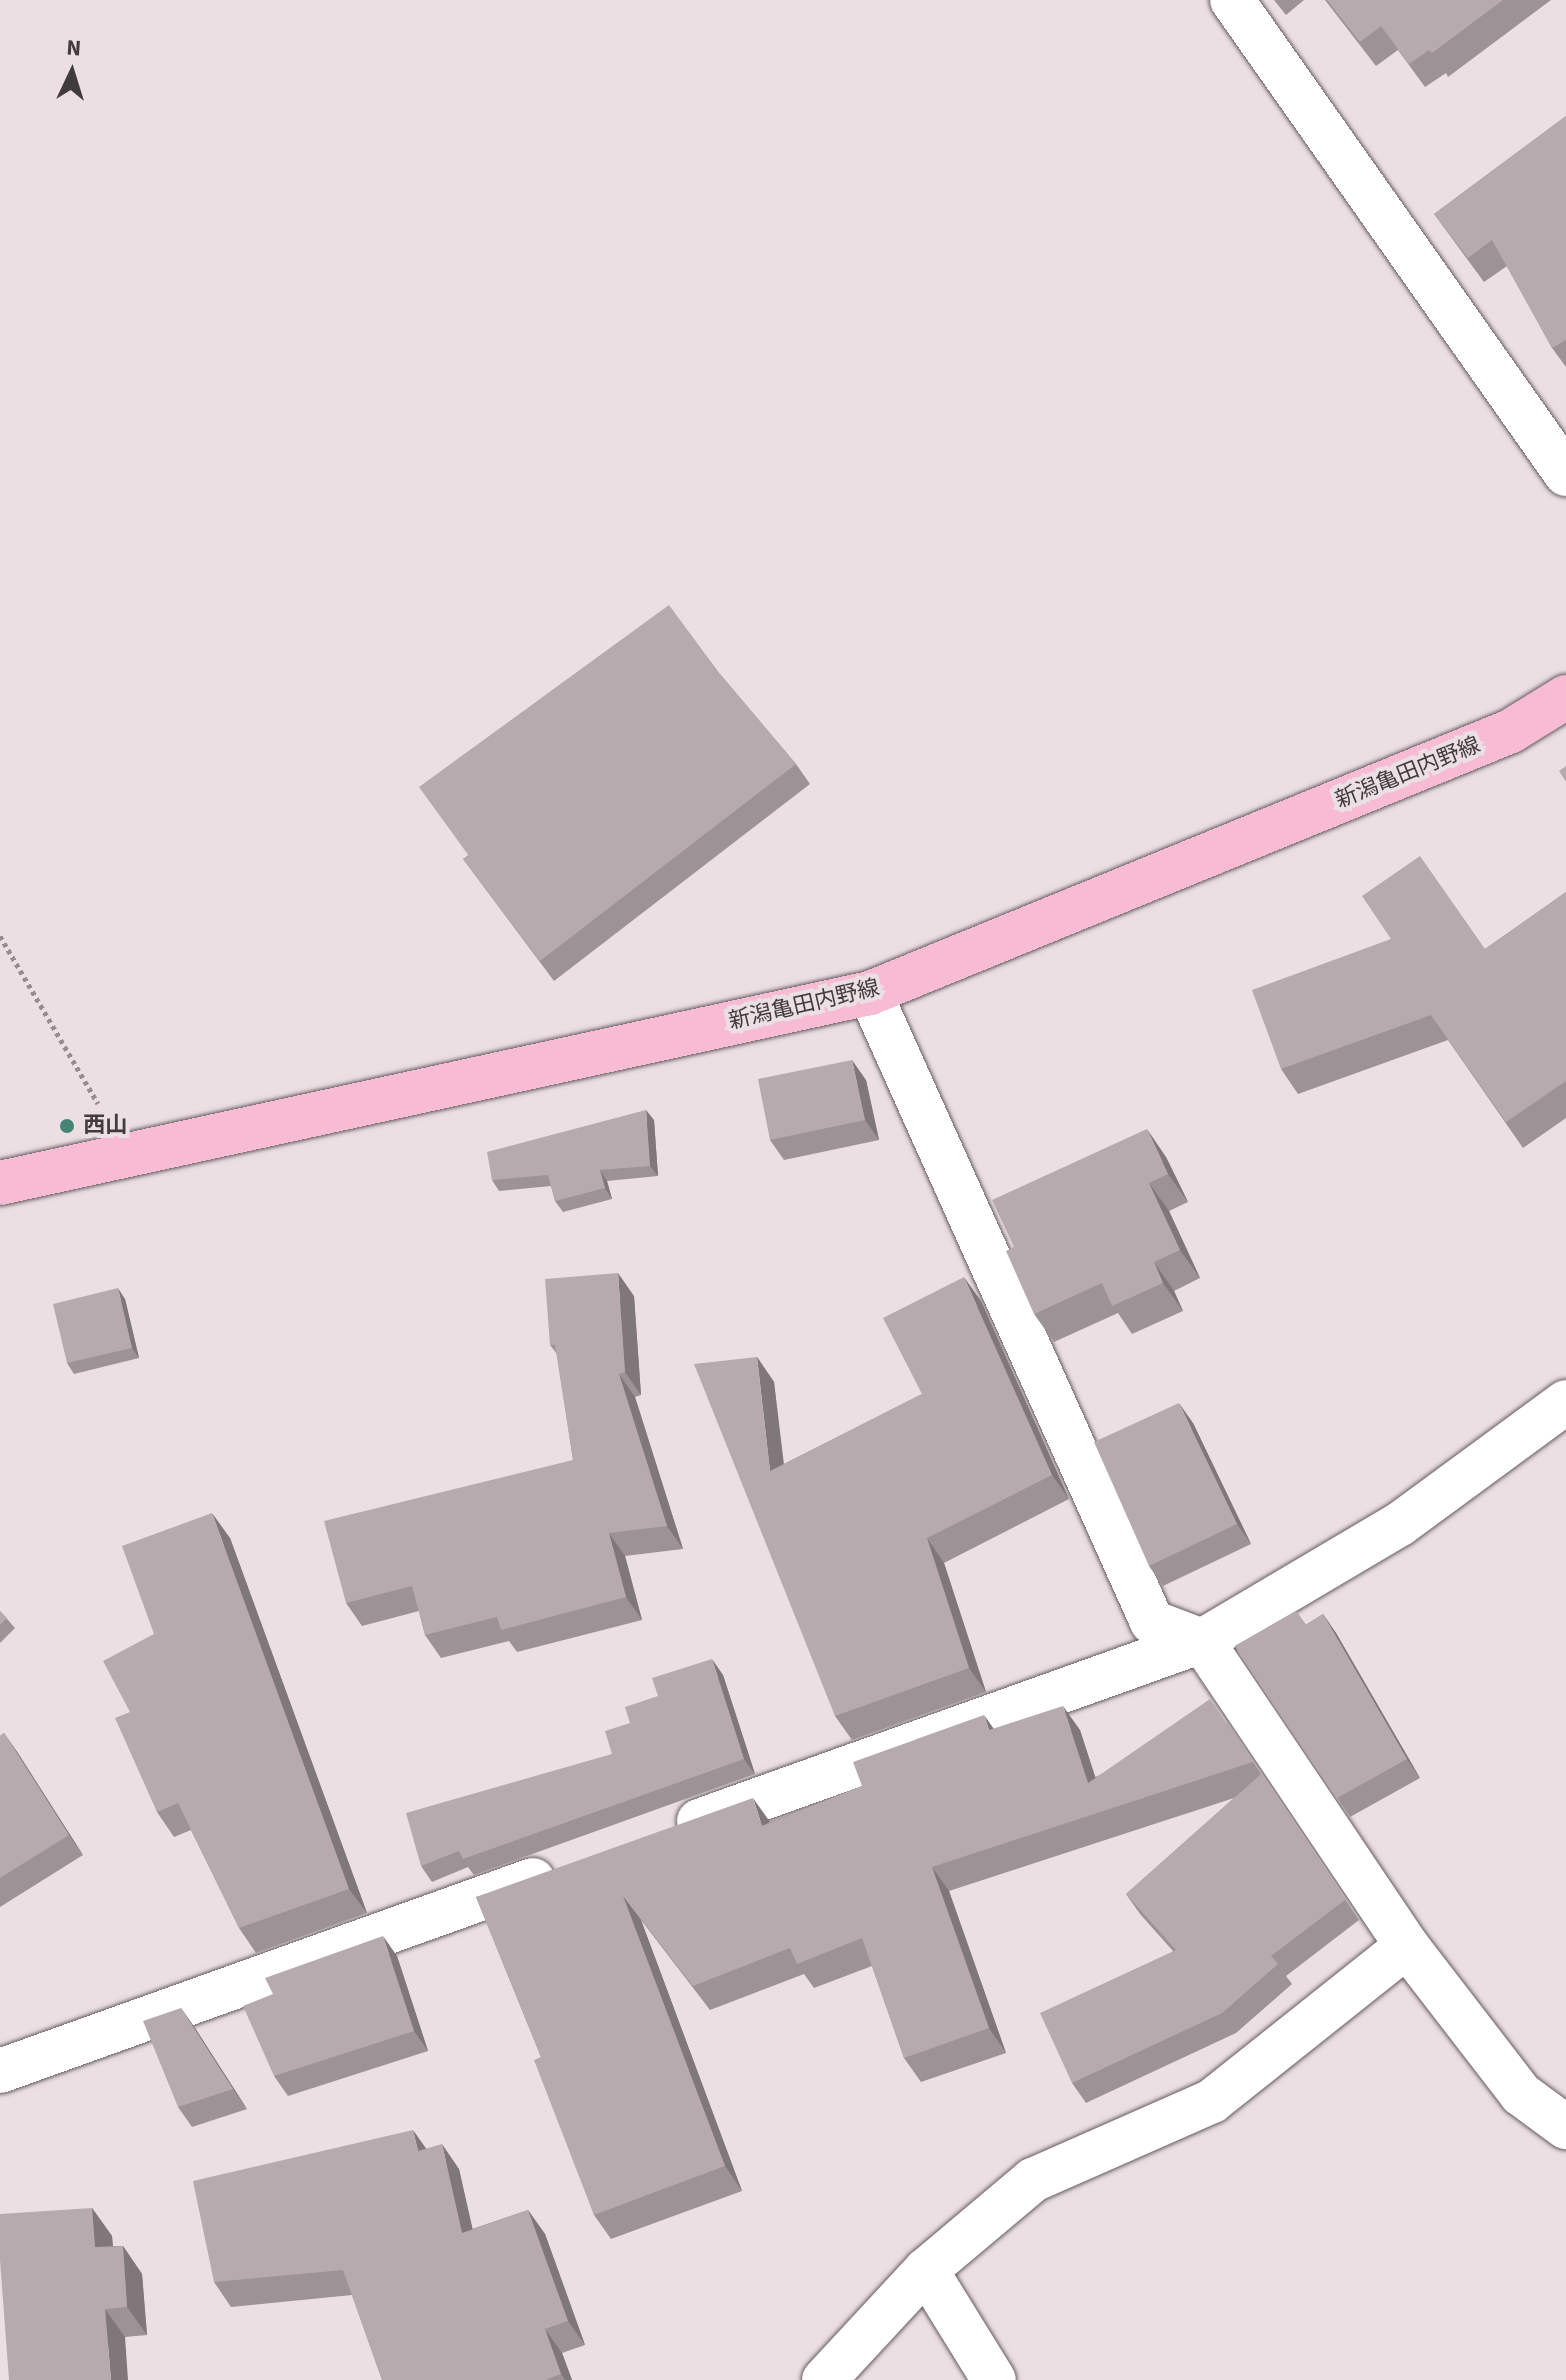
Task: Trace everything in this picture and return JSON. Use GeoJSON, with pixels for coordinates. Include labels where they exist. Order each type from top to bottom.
{"type":"FeatureCollection","features":[{"type":"Feature","properties":{"kind":"main road","name":"新潟亀田内野線"},"geometry":{"type":"LineString","coordinates":[[0,1183],[870,993],[1511,731],[1566,697]]}},
{"type":"Feature","properties":{"kind":"street"},"geometry":{"type":"LineString","coordinates":[[1232,0],[1566,474]]}},
{"type":"Feature","properties":{"kind":"street"},"geometry":{"type":"LineString","coordinates":[[870,993],[1152,1622],[1202,1641],[1407,1946],[1521,2094],[1566,2127]]}},
{"type":"Feature","properties":{"kind":"street"},"geometry":{"type":"LineString","coordinates":[[661,1834],[1202,1641],[1400,1524],[1566,1402]]}},
{"type":"Feature","properties":{"kind":"street"},"geometry":{"type":"LineString","coordinates":[[0,2071],[571,1867]]}},
{"type":"Feature","properties":{"kind":"street"},"geometry":{"type":"LineString","coordinates":[[824,2380],[926,2270],[1033,2180],[1212,2101],[1407,1946]]}},
{"type":"Feature","properties":{"kind":"street"},"geometry":{"type":"LineString","coordinates":[[926,2270],[994,2380]]}},
{"type":"Feature","properties":{"kind":"path"},"geometry":{"type":"LineString","coordinates":[[0,936],[127,1154]]}},
{"type":"Feature","properties":{"kind":"building"},"geometry":{"type":"Polygon","coordinates":[[[1327,0],[1503,0],[1432,53],[1429,50],[1409,64],[1381,26],[1360,42],[1327,0]]]}},
{"type":"Feature","properties":{"kind":"building"},"geometry":{"type":"Polygon","coordinates":[[[1566,116],[1566,340],[1552,348],[1492,240],[1468,258],[1434,214],[1566,116]]]}},
{"type":"Feature","properties":{"kind":"building"},"geometry":{"type":"Polygon","coordinates":[[[669,605],[720,674],[796,764],[540,961],[463,859],[469,856],[419,787],[669,605]]]}},
{"type":"Feature","properties":{"kind":"building"},"geometry":{"type":"Polygon","coordinates":[[[1566,766],[1566,782],[1559,771],[1566,766]]]}},
{"type":"Feature","properties":{"kind":"building"},"geometry":{"type":"Polygon","coordinates":[[[1420,856],[1485,949],[1566,892],[1566,1081],[1506,1122],[1431,1015],[1281,1069],[1252,990],[1391,939],[1362,896],[1420,856]]]}},
{"type":"Feature","properties":{"kind":"building"},"geometry":{"type":"Polygon","coordinates":[[[852,1060],[865,1120],[770,1140],[758,1079],[852,1060]]]}},
{"type":"Feature","properties":{"kind":"building"},"geometry":{"type":"Polygon","coordinates":[[[646,1110],[650,1166],[600,1170],[605,1188],[555,1201],[548,1175],[492,1180],[487,1152],[646,1110]]]}},
{"type":"Feature","properties":{"kind":"building"},"geometry":{"type":"Polygon","coordinates":[[[1147,1129],[1168,1174],[1149,1183],[1180,1250],[1154,1262],[1163,1283],[1112,1306],[1102,1283],[1034,1314],[1006,1251],[1014,1247],[992,1200],[1147,1129]]]}},
{"type":"Feature","properties":{"kind":"building"},"geometry":{"type":"Polygon","coordinates":[[[618,1273],[625,1372],[619,1374],[667,1526],[609,1533],[626,1597],[501,1630],[497,1617],[425,1635],[412,1586],[346,1603],[324,1521],[573,1460],[555,1345],[550,1345],[545,1279],[618,1273]]]}},
{"type":"Feature","properties":{"kind":"building"},"geometry":{"type":"Polygon","coordinates":[[[964,1277],[1052,1475],[927,1538],[969,1668],[835,1716],[694,1364],[757,1357],[770,1471],[922,1394],[883,1318],[964,1277]]]}},
{"type":"Feature","properties":{"kind":"building"},"geometry":{"type":"Polygon","coordinates":[[[118,1288],[132,1348],[67,1363],[53,1304],[118,1288]]]}},
{"type":"Feature","properties":{"kind":"building"},"geometry":{"type":"Polygon","coordinates":[[[1179,1403],[1237,1524],[1149,1566],[1094,1442],[1179,1403]]]}},
{"type":"Feature","properties":{"kind":"building"},"geometry":{"type":"Polygon","coordinates":[[[212,1513],[349,1889],[239,1928],[178,1803],[157,1812],[115,1718],[130,1712],[103,1661],[154,1634],[122,1546],[212,1513]]]}},
{"type":"Feature","properties":{"kind":"building"},"geometry":{"type":"Polygon","coordinates":[[[0,1611],[7,1618],[0,1625],[0,1611]]]}},
{"type":"Feature","properties":{"kind":"building"},"geometry":{"type":"Polygon","coordinates":[[[1296,1611],[1305,1625],[1323,1614],[1407,1759],[1337,1798],[1235,1646],[1296,1611]]]}},
{"type":"Feature","properties":{"kind":"building"},"geometry":{"type":"Polygon","coordinates":[[[712,1659],[744,1759],[463,1859],[459,1851],[421,1866],[406,1813],[612,1754],[605,1731],[630,1723],[625,1707],[658,1696],[652,1678],[712,1659]]]}},
{"type":"Feature","properties":{"kind":"building"},"geometry":{"type":"Polygon","coordinates":[[[1210,1699],[1253,1762],[932,1867],[989,2028],[904,2058],[862,1938],[797,1964],[790,1948],[693,1986],[623,1896],[725,2166],[594,2215],[534,2060],[541,2057],[476,1897],[753,1798],[762,1826],[862,1786],[853,1762],[984,1715],[989,1730],[1063,1706],[1088,1783],[1210,1699]]]}},
{"type":"Feature","properties":{"kind":"building"},"geometry":{"type":"Polygon","coordinates":[[[4,1733],[69,1835],[0,1878],[0,1736],[4,1733]]]}},
{"type":"Feature","properties":{"kind":"building"},"geometry":{"type":"Polygon","coordinates":[[[1261,1774],[1345,1900],[1271,1956],[1278,1964],[1222,2013],[1072,2083],[1040,2013],[1176,1950],[1126,1894],[1261,1774]]]}},
{"type":"Feature","properties":{"kind":"building"},"geometry":{"type":"Polygon","coordinates":[[[383,1936],[414,2031],[274,2076],[243,2006],[273,1994],[265,1978],[383,1936]]]}},
{"type":"Feature","properties":{"kind":"building"},"geometry":{"type":"Polygon","coordinates":[[[181,2008],[233,2089],[178,2107],[143,2021],[181,2008]]]}},
{"type":"Feature","properties":{"kind":"building"},"geometry":{"type":"Polygon","coordinates":[[[413,2130],[418,2151],[442,2144],[462,2233],[528,2210],[568,2321],[545,2329],[561,2374],[545,2380],[382,2380],[343,2270],[214,2282],[193,2181],[413,2130]]]}},
{"type":"Feature","properties":{"kind":"building"},"geometry":{"type":"Polygon","coordinates":[[[92,2208],[95,2247],[123,2246],[127,2307],[105,2309],[111,2380],[9,2380],[0,2260],[0,2214],[92,2208]]]}},
{"type":"Feature","properties":{"kind":"place","name":"西山"},"geometry":{"type":"Point","coordinates":[67,1126]}}]}
